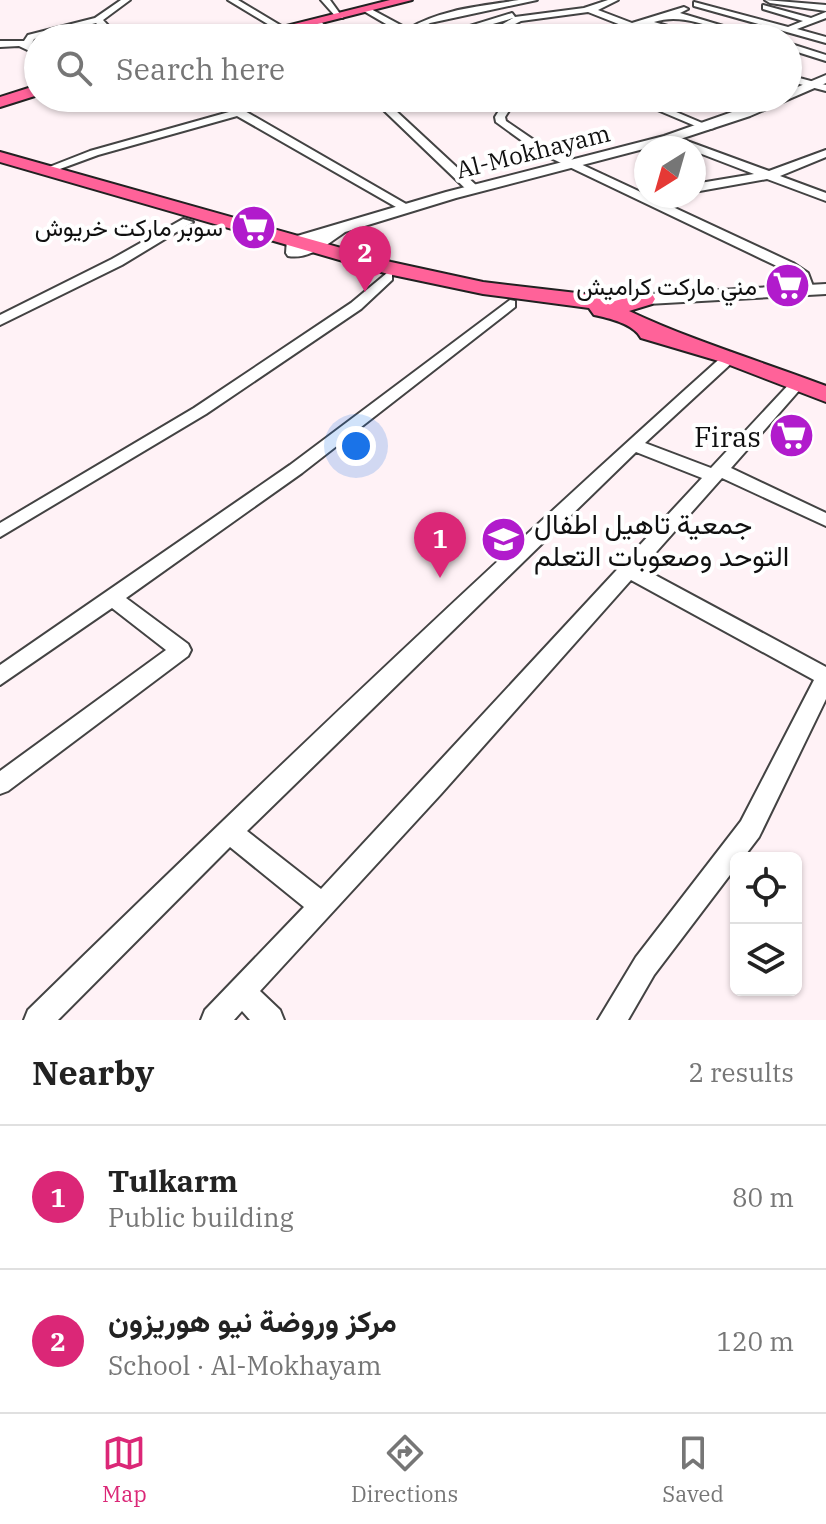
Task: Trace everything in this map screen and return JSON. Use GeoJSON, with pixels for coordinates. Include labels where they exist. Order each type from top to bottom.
{"type":"FeatureCollection","features":[{"type":"Feature","properties":{"kind":"main road"},"geometry":{"type":"LineString","coordinates":[[308,24],[406,0]]}},
{"type":"Feature","properties":{"kind":"main road"},"geometry":{"type":"LineString","coordinates":[[0,100],[24,92]]}},
{"type":"Feature","properties":{"kind":"main road"},"geometry":{"type":"LineString","coordinates":[[0,157],[300,247],[387,277],[668,338]]}},
{"type":"Feature","properties":{"kind":"main road"},"geometry":{"type":"LineString","coordinates":[[0,168],[187,222],[432,278],[604,306],[628,326],[730,357],[826,395]]}},
{"type":"Feature","properties":{"kind":"main road"},"geometry":{"type":"LineString","coordinates":[[510,304],[573,310],[644,299]]}},
{"type":"Feature","properties":{"kind":"street"},"geometry":{"type":"LineString","coordinates":[[85,24],[98,20],[126,0]]}},
{"type":"Feature","properties":{"kind":"street"},"geometry":{"type":"LineString","coordinates":[[232,0],[274,24]]}},
{"type":"Feature","properties":{"kind":"street"},"geometry":{"type":"LineString","coordinates":[[325,0],[340,16]]}},
{"type":"Feature","properties":{"kind":"street"},"geometry":{"type":"LineString","coordinates":[[424,24],[453,14],[533,0]]}},
{"type":"Feature","properties":{"kind":"street"},"geometry":{"type":"LineString","coordinates":[[483,24],[511,16],[604,6],[614,0]]}},
{"type":"Feature","properties":{"kind":"street"},"geometry":{"type":"LineString","coordinates":[[642,24],[673,14],[696,2],[773,24]]}},
{"type":"Feature","properties":{"kind":"street"},"geometry":{"type":"LineString","coordinates":[[771,3],[813,21]]}},
{"type":"Feature","properties":{"kind":"street"},"geometry":{"type":"LineString","coordinates":[[771,3],[826,8]]}},
{"type":"Feature","properties":{"kind":"street"},"geometry":{"type":"LineString","coordinates":[[587,9],[636,24]]}},
{"type":"Feature","properties":{"kind":"street"},"geometry":{"type":"LineString","coordinates":[[366,10],[392,24]]}},
{"type":"Feature","properties":{"kind":"street"},"geometry":{"type":"LineString","coordinates":[[673,14],[709,24]]}},
{"type":"Feature","properties":{"kind":"street"},"geometry":{"type":"LineString","coordinates":[[802,25],[826,15]]}},
{"type":"Feature","properties":{"kind":"street"},"geometry":{"type":"LineString","coordinates":[[507,24],[523,17]]}},
{"type":"Feature","properties":{"kind":"street"},"geometry":{"type":"LineString","coordinates":[[98,20],[102,24]]}},
{"type":"Feature","properties":{"kind":"street"},"geometry":{"type":"LineString","coordinates":[[802,32],[826,40]]}},
{"type":"Feature","properties":{"kind":"street"},"geometry":{"type":"LineString","coordinates":[[0,44],[24,41]]}},
{"type":"Feature","properties":{"kind":"street"},"geometry":{"type":"LineString","coordinates":[[802,50],[826,58]]}},
{"type":"Feature","properties":{"kind":"street","name":"Al-Mokhayam"},"geometry":{"type":"LineString","coordinates":[[819,87],[826,79]]}},
{"type":"Feature","properties":{"kind":"street"},"geometry":{"type":"LineString","coordinates":[[45,171],[94,153],[239,112],[407,208]]}},
{"type":"Feature","properties":{"kind":"street"},"geometry":{"type":"LineString","coordinates":[[390,112],[473,189]]}},
{"type":"Feature","properties":{"kind":"street"},"geometry":{"type":"LineString","coordinates":[[503,112],[500,117],[503,124],[540,149],[634,192]]}},
{"type":"Feature","properties":{"kind":"street"},"geometry":{"type":"LineString","coordinates":[[669,112],[709,128]]}},
{"type":"Feature","properties":{"kind":"street"},"geometry":{"type":"LineString","coordinates":[[740,112],[746,114]]}},
{"type":"Feature","properties":{"kind":"street","name":"Al-Mokhayam"},"geometry":{"type":"LineString","coordinates":[[682,136],[751,112]]}},
{"type":"Feature","properties":{"kind":"street","name":"Al-Mokhayam"},"geometry":{"type":"LineString","coordinates":[[300,247],[339,229],[407,208],[634,149]]}},
{"type":"Feature","properties":{"kind":"street"},"geometry":{"type":"LineString","coordinates":[[706,152],[826,197]]}},
{"type":"Feature","properties":{"kind":"street"},"geometry":{"type":"LineString","coordinates":[[706,186],[771,176],[826,153]]}},
{"type":"Feature","properties":{"kind":"street"},"geometry":{"type":"LineString","coordinates":[[669,208],[788,266],[803,276],[807,289]]}},
{"type":"Feature","properties":{"kind":"street"},"geometry":{"type":"LineString","coordinates":[[0,321],[117,262],[187,222]]}},
{"type":"Feature","properties":{"kind":"street"},"geometry":{"type":"LineString","coordinates":[[0,531],[200,411],[356,306],[387,277]]}},
{"type":"Feature","properties":{"kind":"street"},"geometry":{"type":"LineString","coordinates":[[604,306],[752,298],[807,289]]}},
{"type":"Feature","properties":{"kind":"street"},"geometry":{"type":"LineString","coordinates":[[644,299],[826,289]]}},
{"type":"Feature","properties":{"kind":"street"},"geometry":{"type":"LineString","coordinates":[[0,676],[296,469],[510,304]]}},
{"type":"Feature","properties":{"kind":"street"},"geometry":{"type":"LineString","coordinates":[[38,1020],[229,831],[633,445],[730,357]]}},
{"type":"Feature","properties":{"kind":"street"},"geometry":{"type":"LineString","coordinates":[[215,1020],[323,906],[798,383]]}},
{"type":"Feature","properties":{"kind":"street"},"geometry":{"type":"LineString","coordinates":[[633,445],[716,472],[826,520]]}},
{"type":"Feature","properties":{"kind":"street"},"geometry":{"type":"LineString","coordinates":[[612,1020],[645,966],[750,829],[826,677],[627,569]]}},
{"type":"Feature","properties":{"kind":"street"},"geometry":{"type":"LineString","coordinates":[[0,784],[181,650],[112,598]]}},
{"type":"Feature","properties":{"kind":"street"},"geometry":{"type":"LineString","coordinates":[[229,831],[323,906]]}},
{"type":"Feature","properties":{"kind":"street"},"geometry":{"type":"LineString","coordinates":[[242,992],[270,1020]]}},
{"type":"Feature","properties":{"kind":"place","name":"سوبر ماركت خريوش"},"geometry":{"type":"Point","coordinates":[254,227]}},
{"type":"Feature","properties":{"kind":"place","name":"مني ماركت كراميش"},"geometry":{"type":"Point","coordinates":[788,286]}},
{"type":"Feature","properties":{"kind":"place","name":"مركز وروضة نيو هوريزون"},"geometry":{"type":"Point","coordinates":[365,292]}},
{"type":"Feature","properties":{"kind":"place","name":"Firas"},"geometry":{"type":"Point","coordinates":[792,436]}},
{"type":"Feature","properties":{"kind":"place","name":"جمعية تاهيل اطفال التوحد وصعوبات التعلم"},"geometry":{"type":"Point","coordinates":[503,539]}},
{"type":"Feature","properties":{"kind":"place","name":"Tulkarm"},"geometry":{"type":"Point","coordinates":[440,578]}}]}
